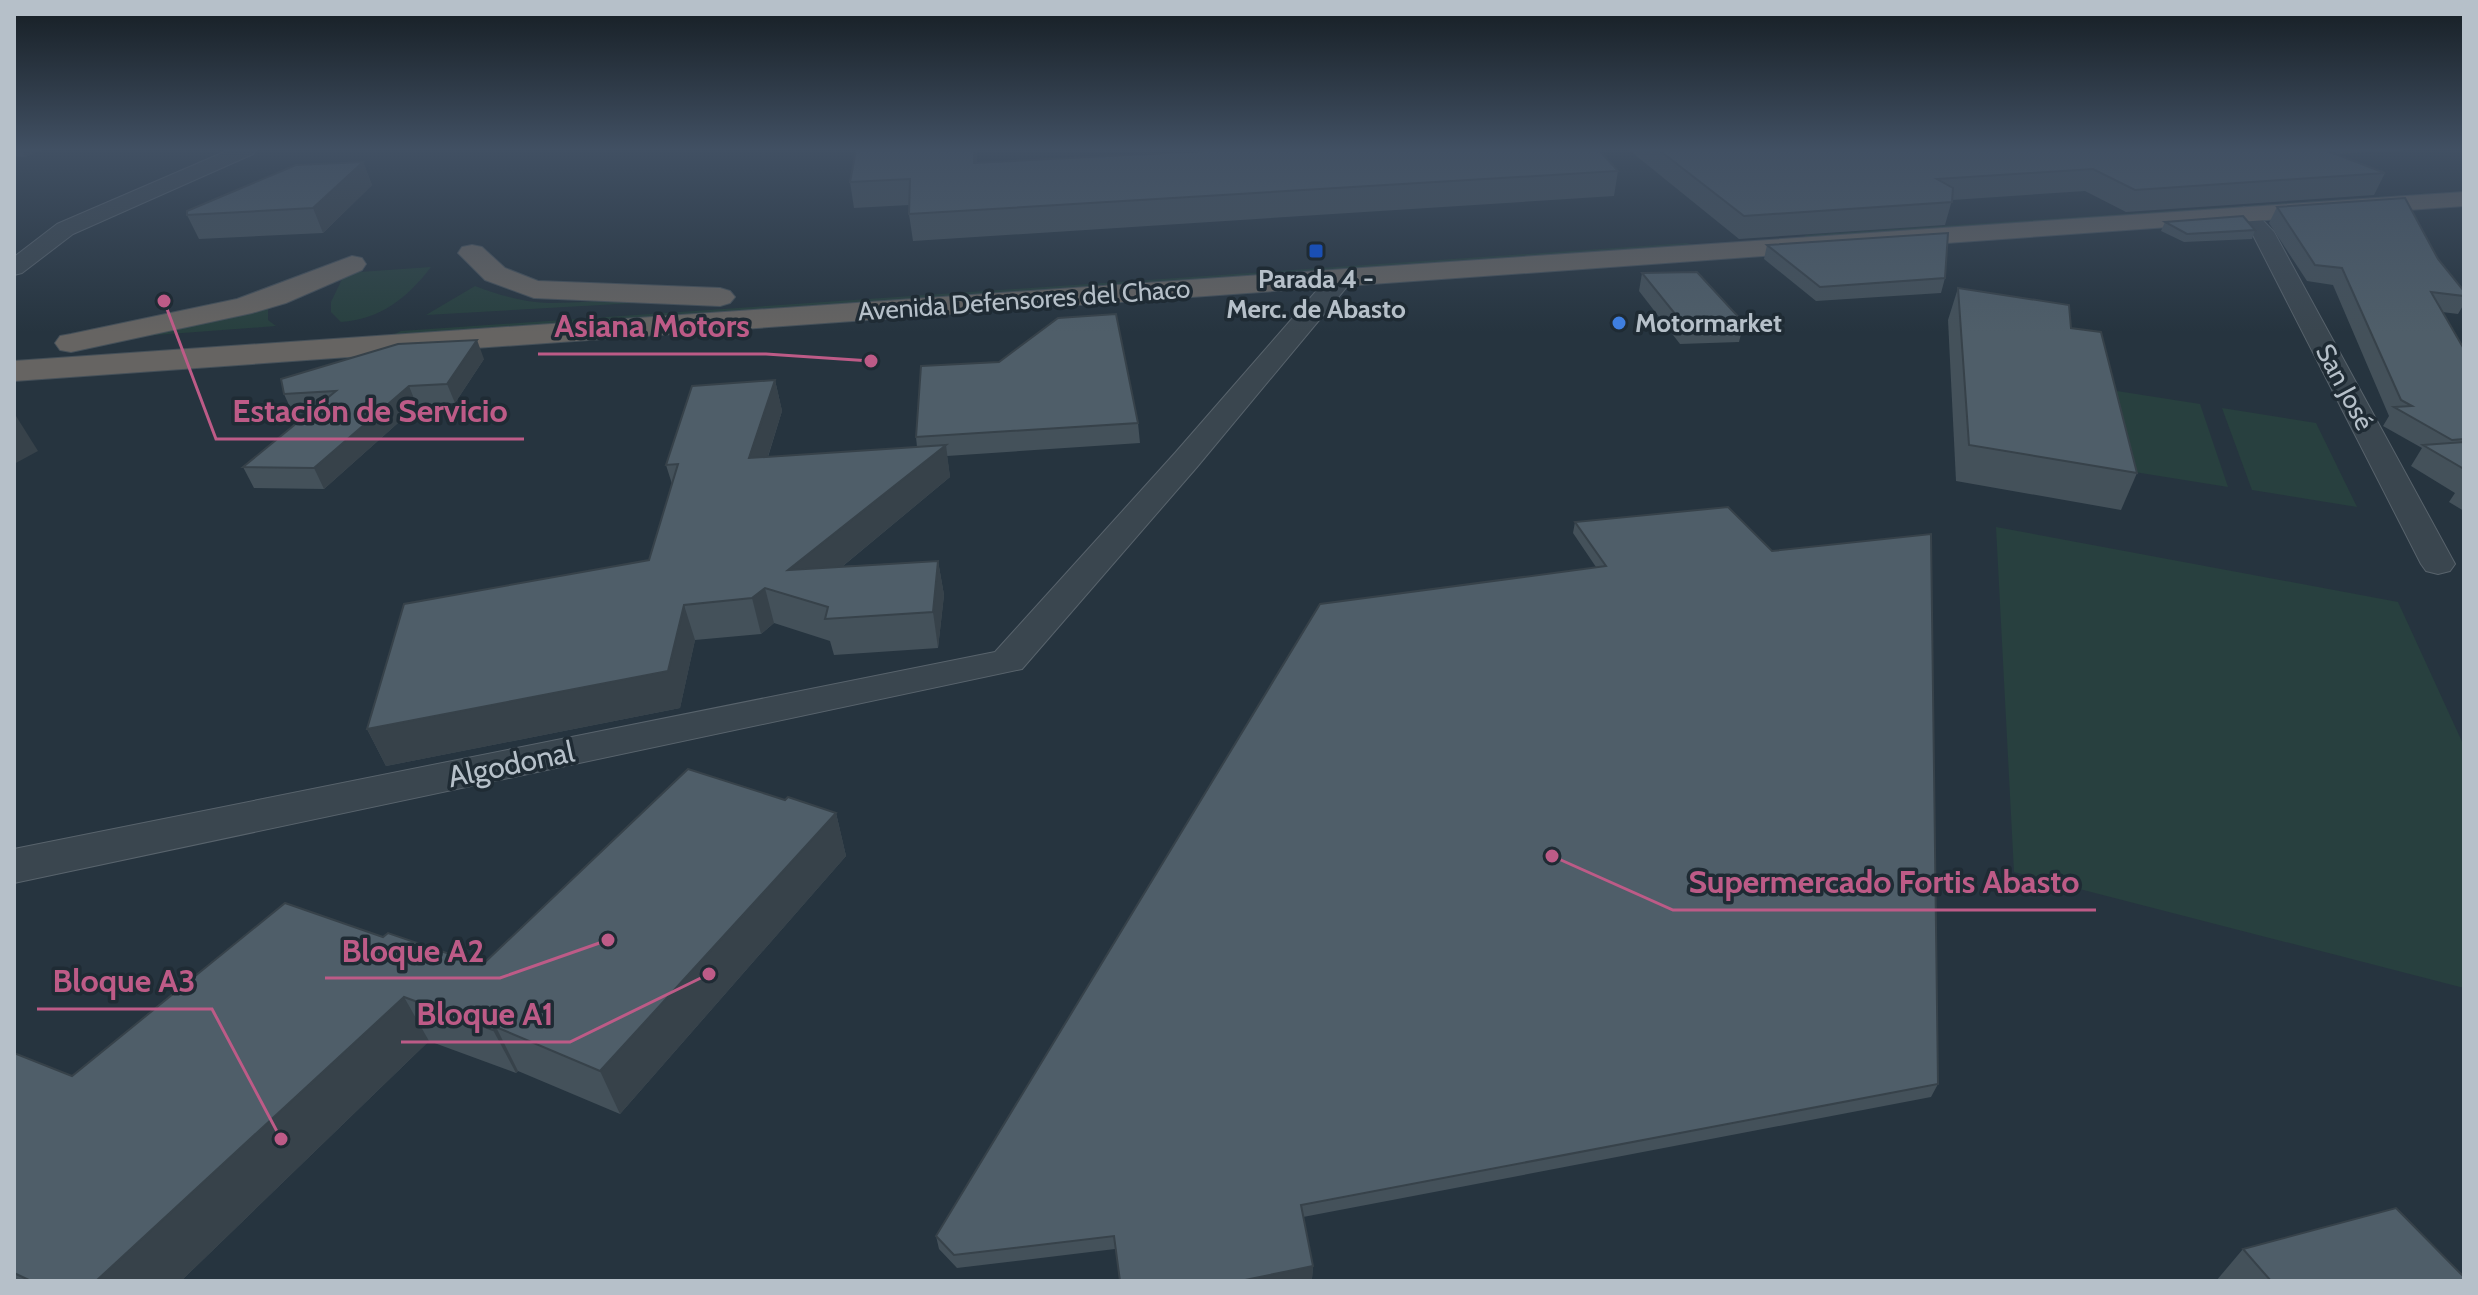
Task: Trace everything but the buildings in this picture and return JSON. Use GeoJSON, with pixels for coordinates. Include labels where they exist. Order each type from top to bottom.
{"type":"FeatureCollection","features":[{"type":"Feature","properties":{"kind":"highway","name":"Avenida Defensores del Chaco"},"geometry":{"type":"LineString","coordinates":[[287,344],[357,340],[401,324],[2108,210]]}},
{"type":"Feature","properties":{"kind":"highway","name":"Avenida Defensores del Chaco"},"geometry":{"type":"LineString","coordinates":[[14,371],[287,344],[1341,278],[2296,210]]}},
{"type":"Feature","properties":{"kind":"highway"},"geometry":{"type":"LineString","coordinates":[[1507,266],[1537,257],[1736,236],[1952,227],[2007,231]]}},
{"type":"Feature","properties":{"kind":"highway"},"geometry":{"type":"LineString","coordinates":[[472,253],[495,274],[534,289],[762,298]]}},
{"type":"Feature","properties":{"kind":"highway"},"geometry":{"type":"LineString","coordinates":[[22,354],[242,307],[276,297],[352,264]]}},
{"type":"Feature","properties":{"kind":"highway"},"geometry":{"type":"LineString","coordinates":[[22,354],[287,344]]}},
{"type":"Feature","properties":{"kind":"street"},"geometry":{"type":"LineString","coordinates":[[14,268],[65,229],[108,210]]}},
{"type":"Feature","properties":{"kind":"street","name":"San José"},"geometry":{"type":"LineString","coordinates":[[2244,214],[2263,232],[2438,564]]}},
{"type":"Feature","properties":{"kind":"street"},"geometry":{"type":"LineString","coordinates":[[27,231],[65,229]]}},
{"type":"Feature","properties":{"kind":"street","name":"Algodonal"},"geometry":{"type":"LineString","coordinates":[[14,866],[1008,661],[1186,460],[1341,278]]}},
{"type":"Feature","properties":{"kind":"green space"},"geometry":{"type":"Polygon","coordinates":[[[2173,210],[2194,210],[1810,238],[1806,235],[2173,210]]]}},
{"type":"Feature","properties":{"kind":"green space"},"geometry":{"type":"Polygon","coordinates":[[[1692,245],[393,335],[401,331],[1692,245]]]}},
{"type":"Feature","properties":{"kind":"green space"},"geometry":{"type":"Polygon","coordinates":[[[431,267],[403,297],[381,311],[341,322],[331,312],[331,302],[345,273],[431,267]]]}},
{"type":"Feature","properties":{"kind":"green space"},"geometry":{"type":"Polygon","coordinates":[[[475,286],[511,298],[538,302],[636,303],[426,315],[475,286]]]}},
{"type":"Feature","properties":{"kind":"green space"},"geometry":{"type":"Polygon","coordinates":[[[272,305],[268,310],[268,320],[276,326],[129,337],[272,305]]]}},
{"type":"Feature","properties":{"kind":"green space"},"geometry":{"type":"Polygon","coordinates":[[[2104,389],[2200,404],[2228,487],[2122,470],[2104,389]]]}},
{"type":"Feature","properties":{"kind":"green space"},"geometry":{"type":"Polygon","coordinates":[[[2222,408],[2316,423],[2357,507],[2252,490],[2222,408]]]}},
{"type":"Feature","properties":{"kind":"green space"},"geometry":{"type":"Polygon","coordinates":[[[1996,527],[2398,602],[2464,746],[2464,988],[2014,872],[1996,527]]]}},
{"type":"Feature","properties":{"kind":"place","name":"Parada 4 - Merc. de Abasto"},"geometry":{"type":"Point","coordinates":[1316,251]}},
{"type":"Feature","properties":{"kind":"place","name":"Estación de Servicio"},"geometry":{"type":"Point","coordinates":[164,301]}},
{"type":"Feature","properties":{"kind":"place","name":"Motormarket"},"geometry":{"type":"Point","coordinates":[1619,323]}},
{"type":"Feature","properties":{"kind":"place","name":"Asiana Motors"},"geometry":{"type":"Point","coordinates":[871,361]}},
{"type":"Feature","properties":{"kind":"place","name":"Supermercado Fortis Abasto"},"geometry":{"type":"Point","coordinates":[1552,856]}},
{"type":"Feature","properties":{"kind":"place","name":"Bloque A2"},"geometry":{"type":"Point","coordinates":[608,940]}},
{"type":"Feature","properties":{"kind":"place","name":"Bloque A1"},"geometry":{"type":"Point","coordinates":[709,974]}},
{"type":"Feature","properties":{"kind":"place","name":"Bloque A3"},"geometry":{"type":"Point","coordinates":[281,1139]}}]}
